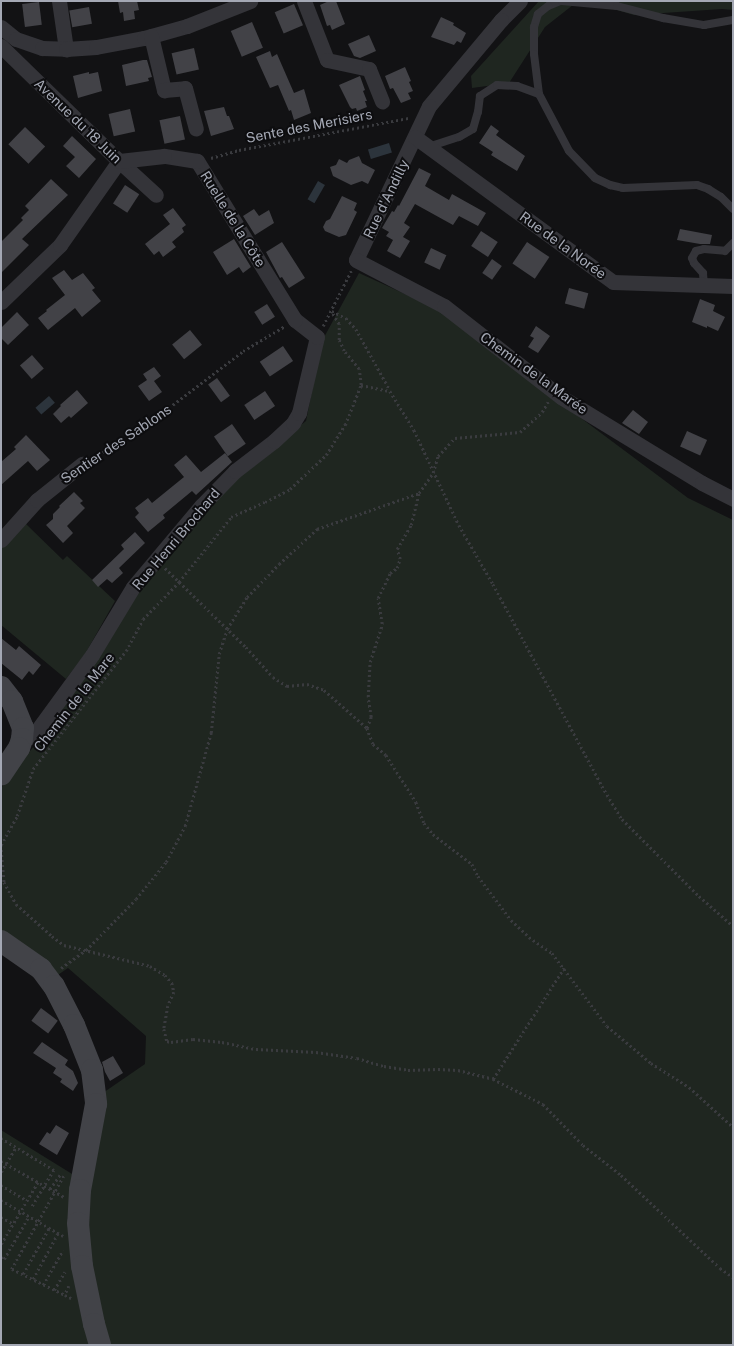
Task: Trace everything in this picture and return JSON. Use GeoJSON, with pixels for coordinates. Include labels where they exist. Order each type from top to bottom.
{"type":"FeatureCollection","features":[{"type":"Feature","properties":{"kind":"main road"},"geometry":{"type":"LineString","coordinates":[[1,687],[18,713],[23,728],[22,739],[18,748],[1,775]]}},
{"type":"Feature","properties":{"kind":"main road"},"geometry":{"type":"LineString","coordinates":[[1,941],[41,969],[54,986],[74,1026],[92,1070],[96,1104],[72,1243],[100,1345]]}},
{"type":"Feature","properties":{"kind":"street"},"geometry":{"type":"LineString","coordinates":[[59,1],[66,49]]}},
{"type":"Feature","properties":{"kind":"street"},"geometry":{"type":"LineString","coordinates":[[1,27],[7,34],[25,44],[42,48],[66,49],[121,43],[151,36],[187,26],[250,1]]}},
{"type":"Feature","properties":{"kind":"street"},"geometry":{"type":"LineString","coordinates":[[304,1],[328,60],[369,69],[382,101]]}},
{"type":"Feature","properties":{"kind":"street","name":"Rue d'Andilly"},"geometry":{"type":"LineString","coordinates":[[356,260],[433,100],[520,1]]}},
{"type":"Feature","properties":{"kind":"street"},"geometry":{"type":"LineString","coordinates":[[151,36],[164,90],[185,88],[196,129]]}},
{"type":"Feature","properties":{"kind":"street","name":"Avenue du 18 Juin"},"geometry":{"type":"LineString","coordinates":[[1,46],[118,161],[156,195]]}},
{"type":"Feature","properties":{"kind":"street","name":"Rue de la Norée"},"geometry":{"type":"LineString","coordinates":[[416,138],[613,282],[733,286]]}},
{"type":"Feature","properties":{"kind":"street","name":"Ruelle de la Côte"},"geometry":{"type":"LineString","coordinates":[[118,161],[164,156],[197,161],[295,320],[317,337]]}},
{"type":"Feature","properties":{"kind":"street"},"geometry":{"type":"LineString","coordinates":[[1,302],[60,245],[118,161]]}},
{"type":"Feature","properties":{"kind":"street","name":"Chemin de la Marée"},"geometry":{"type":"LineString","coordinates":[[356,260],[444,306],[554,391],[702,483],[733,499]]}},
{"type":"Feature","properties":{"kind":"street","name":"Rue Henri Brochard"},"geometry":{"type":"LineString","coordinates":[[22,739],[33,736],[92,655],[133,587],[201,506],[235,471],[274,441],[293,424],[299,413],[317,337]]}},
{"type":"Feature","properties":{"kind":"street","name":"Sentier des Sablons"},"geometry":{"type":"LineString","coordinates":[[1,540],[37,500],[82,464]]}},
{"type":"Feature","properties":{"kind":"lane"},"geometry":{"type":"LineString","coordinates":[[733,20],[704,25],[663,18],[617,6],[561,1],[548,6],[538,14],[534,27],[534,54],[539,94],[569,151],[595,178],[610,185],[623,188],[697,185],[708,189],[721,197],[733,209]]}},
{"type":"Feature","properties":{"kind":"lane"},"geometry":{"type":"LineString","coordinates":[[428,147],[459,137],[473,129],[478,112],[480,96],[497,85],[517,86],[539,94]]}},
{"type":"Feature","properties":{"kind":"lane"},"geometry":{"type":"LineString","coordinates":[[704,285],[703,273],[694,263],[692,258],[696,251],[704,249],[726,251],[733,244]]}},
{"type":"Feature","properties":{"kind":"path","name":"Sente des Merisiers"},"geometry":{"type":"LineString","coordinates":[[197,161],[239,150],[426,114]]}},
{"type":"Feature","properties":{"kind":"path"},"geometry":{"type":"LineString","coordinates":[[331,311],[356,260]]}},
{"type":"Feature","properties":{"kind":"path"},"geometry":{"type":"LineString","coordinates":[[331,311],[339,324],[338,340],[344,351],[359,369],[361,385],[390,391]]}},
{"type":"Feature","properties":{"kind":"path"},"geometry":{"type":"LineString","coordinates":[[331,311],[346,318],[356,329],[390,391],[414,430],[459,526],[493,584],[570,729],[622,818],[699,896],[733,926]]}},
{"type":"Feature","properties":{"kind":"path","name":"Sentier des Sablons"},"geometry":{"type":"LineString","coordinates":[[82,464],[141,430],[243,352],[278,330]]}},
{"type":"Feature","properties":{"kind":"path","name":"Chemin de la Mare"},"geometry":{"type":"LineString","coordinates":[[1,845],[17,816],[33,769],[126,651],[143,619],[179,582],[231,517],[265,502],[290,488],[326,455],[346,425],[361,385]]}},
{"type":"Feature","properties":{"kind":"path"},"geometry":{"type":"LineString","coordinates":[[367,728],[371,717],[368,697],[370,662],[382,624],[378,598],[390,573],[397,568],[400,559],[398,549],[411,525],[419,493],[433,473],[438,456],[455,438],[520,432],[542,412],[554,391]]}},
{"type":"Feature","properties":{"kind":"path"},"geometry":{"type":"LineString","coordinates":[[55,972],[86,950],[136,898],[166,862],[185,826],[211,733],[219,654],[227,629],[247,597],[278,564],[317,529],[419,493]]}},
{"type":"Feature","properties":{"kind":"path"},"geometry":{"type":"LineString","coordinates":[[156,560],[227,629],[273,677],[287,686],[307,684],[324,690],[367,728],[373,744],[386,755],[416,802],[424,822],[433,834],[472,864],[478,876],[511,920],[529,937],[552,953],[607,1026],[651,1063],[689,1087],[733,1127]]}},
{"type":"Feature","properties":{"kind":"path"},"geometry":{"type":"LineString","coordinates":[[1,845],[4,882],[16,904],[64,945],[150,966],[165,974],[172,983],[174,992],[168,1006],[164,1029],[165,1038],[171,1042],[194,1039],[256,1049],[316,1052],[357,1058],[384,1066],[408,1070],[458,1070],[493,1079],[543,1104],[583,1145],[621,1175],[720,1268],[733,1277]]}},
{"type":"Feature","properties":{"kind":"path"},"geometry":{"type":"LineString","coordinates":[[493,1079],[564,968]]}},
{"type":"Feature","properties":{"kind":"path"},"geometry":{"type":"LineString","coordinates":[[1,1138],[54,1170],[46,1186],[32,1207]]}},
{"type":"Feature","properties":{"kind":"path"},"geometry":{"type":"LineString","coordinates":[[1,1172],[16,1147]]}},
{"type":"Feature","properties":{"kind":"path"},"geometry":{"type":"LineString","coordinates":[[1,1161],[71,1202],[79,1202]]}},
{"type":"Feature","properties":{"kind":"path"},"geometry":{"type":"LineString","coordinates":[[50,1189],[61,1173]]}},
{"type":"Feature","properties":{"kind":"path"},"geometry":{"type":"LineString","coordinates":[[64,1176],[12,1269],[65,1296]]}},
{"type":"Feature","properties":{"kind":"path"},"geometry":{"type":"LineString","coordinates":[[1,1244],[19,1211],[38,1182]]}},
{"type":"Feature","properties":{"kind":"path"},"geometry":{"type":"LineString","coordinates":[[1,1185],[26,1200]]}},
{"type":"Feature","properties":{"kind":"path"},"geometry":{"type":"LineString","coordinates":[[1,1200],[70,1240],[72,1243],[43,1285]]}},
{"type":"Feature","properties":{"kind":"path"},"geometry":{"type":"LineString","coordinates":[[1,1257],[4,1259],[29,1216]]}},
{"type":"Feature","properties":{"kind":"path"},"geometry":{"type":"LineString","coordinates":[[2,1218],[12,1223]]}},
{"type":"Feature","properties":{"kind":"path"},"geometry":{"type":"LineString","coordinates":[[23,1274],[49,1228]]}},
{"type":"Feature","properties":{"kind":"path"},"geometry":{"type":"LineString","coordinates":[[33,1279],[58,1233]]}},
{"type":"Feature","properties":{"kind":"path"},"geometry":{"type":"LineString","coordinates":[[54,1290],[65,1271]]}},
{"type":"Feature","properties":{"kind":"shaded area"},"geometry":{"type":"Polygon","coordinates":[[[539,1],[578,1],[545,27],[509,83],[472,88],[471,76],[539,1]]]}},
{"type":"Feature","properties":{"kind":"shaded area"},"geometry":{"type":"Polygon","coordinates":[[[585,1],[733,1],[733,10],[722,9],[634,15],[585,1]]]}},
{"type":"Feature","properties":{"kind":"shaded area"},"geometry":{"type":"Polygon","coordinates":[[[389,143],[392,153],[371,159],[368,149],[389,143]]]}},
{"type":"Feature","properties":{"kind":"shaded area"},"geometry":{"type":"Polygon","coordinates":[[[318,181],[325,185],[314,203],[308,199],[318,181]]]}},
{"type":"Feature","properties":{"kind":"shaded area"},"geometry":{"type":"Polygon","coordinates":[[[359,273],[440,310],[546,392],[688,498],[733,520],[733,1345],[1,1345],[1,1130],[77,1177],[78,1218],[97,1097],[145,1064],[146,1036],[68,968],[52,979],[1,934],[1,788],[60,713],[137,589],[237,476],[306,421],[322,341],[359,273]]]}},
{"type":"Feature","properties":{"kind":"shaded area"},"geometry":{"type":"Polygon","coordinates":[[[49,396],[55,403],[41,415],[35,408],[49,396]]]}},
{"type":"Feature","properties":{"kind":"shaded area"},"geometry":{"type":"Polygon","coordinates":[[[25,523],[63,560],[67,556],[115,601],[85,654],[66,679],[1,625],[1,547],[25,523]]]}},
{"type":"Feature","properties":{"kind":"building"},"geometry":{"type":"Polygon","coordinates":[[[118,1],[137,1],[139,10],[134,11],[135,19],[124,21],[123,12],[120,13],[118,1]]]}},
{"type":"Feature","properties":{"kind":"building"},"geometry":{"type":"Polygon","coordinates":[[[329,1],[336,1],[345,24],[332,30],[330,25],[327,26],[320,5],[329,1]]]}},
{"type":"Feature","properties":{"kind":"building"},"geometry":{"type":"Polygon","coordinates":[[[39,2],[42,25],[25,27],[22,4],[39,2]]]}},
{"type":"Feature","properties":{"kind":"building"},"geometry":{"type":"Polygon","coordinates":[[[294,4],[303,25],[284,33],[275,12],[294,4]]]}},
{"type":"Feature","properties":{"kind":"building"},"geometry":{"type":"Polygon","coordinates":[[[89,7],[92,24],[72,27],[69,10],[89,7]]]}},
{"type":"Feature","properties":{"kind":"building"},"geometry":{"type":"Polygon","coordinates":[[[441,17],[454,23],[453,25],[466,33],[461,43],[457,41],[454,45],[431,37],[441,17]]]}},
{"type":"Feature","properties":{"kind":"building"},"geometry":{"type":"Polygon","coordinates":[[[252,22],[263,48],[242,57],[231,31],[252,22]]]}},
{"type":"Feature","properties":{"kind":"building"},"geometry":{"type":"Polygon","coordinates":[[[369,35],[376,51],[360,58],[354,56],[348,44],[369,35]]]}},
{"type":"Feature","properties":{"kind":"building"},"geometry":{"type":"Polygon","coordinates":[[[194,48],[199,69],[177,75],[172,53],[194,48]]]}},
{"type":"Feature","properties":{"kind":"building"},"geometry":{"type":"Polygon","coordinates":[[[270,51],[272,57],[277,54],[294,93],[304,89],[311,113],[294,120],[291,110],[289,111],[278,85],[270,88],[256,57],[270,51]]]}},
{"type":"Feature","properties":{"kind":"building"},"geometry":{"type":"Polygon","coordinates":[[[147,60],[152,77],[148,78],[149,81],[126,86],[122,65],[147,60]]]}},
{"type":"Feature","properties":{"kind":"building"},"geometry":{"type":"Polygon","coordinates":[[[405,67],[411,81],[409,82],[413,91],[408,93],[411,99],[401,103],[393,88],[390,89],[385,76],[405,67]]]}},
{"type":"Feature","properties":{"kind":"building"},"geometry":{"type":"Polygon","coordinates":[[[89,72],[89,74],[98,72],[102,91],[78,98],[73,76],[89,72]]]}},
{"type":"Feature","properties":{"kind":"building"},"geometry":{"type":"Polygon","coordinates":[[[360,76],[365,90],[363,91],[367,101],[365,101],[367,107],[357,111],[356,108],[352,109],[350,107],[339,85],[360,76]]]}},
{"type":"Feature","properties":{"kind":"building"},"geometry":{"type":"Polygon","coordinates":[[[224,107],[234,129],[211,136],[204,111],[224,107]]]}},
{"type":"Feature","properties":{"kind":"building"},"geometry":{"type":"Polygon","coordinates":[[[130,109],[135,131],[114,136],[109,114],[130,109]]]}},
{"type":"Feature","properties":{"kind":"building"},"geometry":{"type":"Polygon","coordinates":[[[180,116],[185,139],[164,144],[159,120],[180,116]]]}},
{"type":"Feature","properties":{"kind":"building"},"geometry":{"type":"Polygon","coordinates":[[[491,125],[499,131],[496,135],[525,156],[517,171],[491,155],[493,152],[479,143],[491,125]]]}},
{"type":"Feature","properties":{"kind":"building"},"geometry":{"type":"Polygon","coordinates":[[[25,127],[45,146],[28,164],[8,144],[25,127]]]}},
{"type":"Feature","properties":{"kind":"building"},"geometry":{"type":"Polygon","coordinates":[[[72,136],[96,159],[79,178],[66,166],[75,157],[63,146],[72,136]]]}},
{"type":"Feature","properties":{"kind":"building"},"geometry":{"type":"Polygon","coordinates":[[[359,156],[362,163],[375,170],[368,184],[362,181],[351,185],[333,176],[330,167],[336,165],[339,159],[347,163],[349,160],[359,156]]]}},
{"type":"Feature","properties":{"kind":"building"},"geometry":{"type":"Polygon","coordinates":[[[419,168],[431,174],[425,186],[449,200],[452,194],[486,213],[478,226],[459,216],[453,225],[415,204],[404,223],[410,227],[403,237],[410,241],[400,258],[387,251],[393,240],[386,236],[389,232],[382,228],[392,211],[394,212],[398,205],[399,206],[419,168]]]}},
{"type":"Feature","properties":{"kind":"building"},"geometry":{"type":"Polygon","coordinates":[[[51,179],[68,195],[22,239],[29,245],[1,273],[1,242],[23,220],[21,218],[29,210],[25,206],[51,179]]]}},
{"type":"Feature","properties":{"kind":"building"},"geometry":{"type":"Polygon","coordinates":[[[125,185],[139,194],[127,213],[113,203],[125,185]]]}},
{"type":"Feature","properties":{"kind":"building"},"geometry":{"type":"Polygon","coordinates":[[[342,196],[357,203],[354,210],[357,212],[346,235],[339,237],[325,231],[323,227],[326,221],[330,219],[342,196]]]}},
{"type":"Feature","properties":{"kind":"building"},"geometry":{"type":"Polygon","coordinates":[[[173,208],[186,225],[182,228],[184,232],[172,242],[176,247],[163,257],[159,251],[154,255],[145,244],[170,224],[163,215],[173,208]]]}},
{"type":"Feature","properties":{"kind":"building"},"geometry":{"type":"Polygon","coordinates":[[[254,209],[259,216],[269,210],[274,223],[255,235],[243,216],[254,209]]]}},
{"type":"Feature","properties":{"kind":"building"},"geometry":{"type":"Polygon","coordinates":[[[680,229],[712,235],[710,244],[700,244],[677,240],[680,229]]]}},
{"type":"Feature","properties":{"kind":"building"},"geometry":{"type":"Polygon","coordinates":[[[481,231],[498,242],[488,257],[471,246],[481,231]]]}},
{"type":"Feature","properties":{"kind":"building"},"geometry":{"type":"Polygon","coordinates":[[[234,239],[251,267],[243,273],[239,267],[227,275],[213,252],[234,239]]]}},
{"type":"Feature","properties":{"kind":"building"},"geometry":{"type":"Polygon","coordinates":[[[282,242],[305,278],[289,288],[282,277],[280,278],[266,252],[282,242]]]}},
{"type":"Feature","properties":{"kind":"building"},"geometry":{"type":"Polygon","coordinates":[[[527,242],[549,257],[535,279],[512,264],[527,242]]]}},
{"type":"Feature","properties":{"kind":"building"},"geometry":{"type":"Polygon","coordinates":[[[431,248],[446,255],[440,270],[424,263],[431,248]]]}},
{"type":"Feature","properties":{"kind":"building"},"geometry":{"type":"Polygon","coordinates":[[[492,259],[502,266],[492,280],[482,273],[492,259]]]}},
{"type":"Feature","properties":{"kind":"building"},"geometry":{"type":"Polygon","coordinates":[[[64,270],[72,280],[83,273],[95,288],[92,290],[101,301],[82,317],[75,308],[48,330],[38,318],[65,295],[52,278],[64,270]]]}},
{"type":"Feature","properties":{"kind":"building"},"geometry":{"type":"Polygon","coordinates":[[[569,288],[588,293],[584,309],[565,303],[569,288]]]}},
{"type":"Feature","properties":{"kind":"building"},"geometry":{"type":"Polygon","coordinates":[[[700,299],[715,305],[713,311],[725,317],[718,331],[692,322],[700,299]]]}},
{"type":"Feature","properties":{"kind":"building"},"geometry":{"type":"Polygon","coordinates":[[[267,304],[275,317],[262,325],[254,312],[267,304]]]}},
{"type":"Feature","properties":{"kind":"building"},"geometry":{"type":"Polygon","coordinates":[[[17,312],[29,325],[8,345],[1,338],[1,328],[17,312]]]}},
{"type":"Feature","properties":{"kind":"building"},"geometry":{"type":"Polygon","coordinates":[[[536,326],[550,336],[538,353],[528,347],[534,338],[530,336],[536,326]]]}},
{"type":"Feature","properties":{"kind":"building"},"geometry":{"type":"Polygon","coordinates":[[[190,330],[202,345],[184,359],[172,344],[190,330]]]}},
{"type":"Feature","properties":{"kind":"building"},"geometry":{"type":"Polygon","coordinates":[[[283,346],[293,361],[270,377],[260,362],[283,346]]]}},
{"type":"Feature","properties":{"kind":"building"},"geometry":{"type":"Polygon","coordinates":[[[32,355],[44,369],[32,379],[20,365],[32,355]]]}},
{"type":"Feature","properties":{"kind":"building"},"geometry":{"type":"Polygon","coordinates":[[[154,367],[161,376],[154,381],[162,392],[149,401],[138,386],[147,380],[143,374],[154,367]]]}},
{"type":"Feature","properties":{"kind":"building"},"geometry":{"type":"Polygon","coordinates":[[[217,378],[230,396],[221,402],[208,384],[217,378]]]}},
{"type":"Feature","properties":{"kind":"building"},"geometry":{"type":"Polygon","coordinates":[[[77,390],[88,403],[71,418],[69,416],[61,423],[53,414],[61,406],[60,405],[77,390]]]}},
{"type":"Feature","properties":{"kind":"building"},"geometry":{"type":"Polygon","coordinates":[[[265,391],[275,406],[254,420],[244,405],[265,391]]]}},
{"type":"Feature","properties":{"kind":"building"},"geometry":{"type":"Polygon","coordinates":[[[633,410],[648,422],[639,434],[622,423],[633,410]]]}},
{"type":"Feature","properties":{"kind":"building"},"geometry":{"type":"Polygon","coordinates":[[[232,424],[246,444],[228,456],[214,437],[232,424]]]}},
{"type":"Feature","properties":{"kind":"building"},"geometry":{"type":"Polygon","coordinates":[[[687,431],[707,440],[700,455],[680,447],[687,431]]]}},
{"type":"Feature","properties":{"kind":"building"},"geometry":{"type":"Polygon","coordinates":[[[26,435],[50,460],[37,471],[28,461],[1,485],[1,462],[16,449],[14,447],[26,435]]]}},
{"type":"Feature","properties":{"kind":"building"},"geometry":{"type":"Polygon","coordinates":[[[225,453],[232,462],[196,495],[192,491],[163,515],[165,518],[148,532],[135,517],[139,513],[135,508],[148,498],[152,503],[184,477],[174,465],[186,455],[201,472],[225,453]]]}},
{"type":"Feature","properties":{"kind":"building"},"geometry":{"type":"Polygon","coordinates":[[[74,492],[83,501],[80,503],[85,508],[67,526],[73,533],[63,543],[46,525],[53,519],[53,514],[60,507],[59,506],[74,492]]]}},
{"type":"Feature","properties":{"kind":"building"},"geometry":{"type":"Polygon","coordinates":[[[135,532],[145,543],[119,568],[123,573],[112,583],[107,579],[98,587],[92,580],[124,549],[121,545],[135,532]]]}},
{"type":"Feature","properties":{"kind":"building"},"geometry":{"type":"Polygon","coordinates":[[[1,638],[16,650],[19,646],[41,665],[33,675],[29,671],[22,680],[1,663],[1,638]]]}},
{"type":"Feature","properties":{"kind":"building"},"geometry":{"type":"Polygon","coordinates":[[[41,1008],[58,1021],[48,1033],[31,1021],[41,1008]]]}},
{"type":"Feature","properties":{"kind":"building"},"geometry":{"type":"Polygon","coordinates":[[[42,1042],[68,1060],[65,1065],[73,1071],[78,1083],[73,1091],[60,1082],[62,1079],[53,1073],[56,1068],[33,1053],[42,1042]]]}},
{"type":"Feature","properties":{"kind":"building"},"geometry":{"type":"Polygon","coordinates":[[[113,1056],[123,1073],[110,1081],[102,1062],[113,1056]]]}},
{"type":"Feature","properties":{"kind":"building"},"geometry":{"type":"Polygon","coordinates":[[[56,1125],[69,1133],[57,1155],[39,1144],[47,1132],[50,1134],[56,1125]]]}}]}
